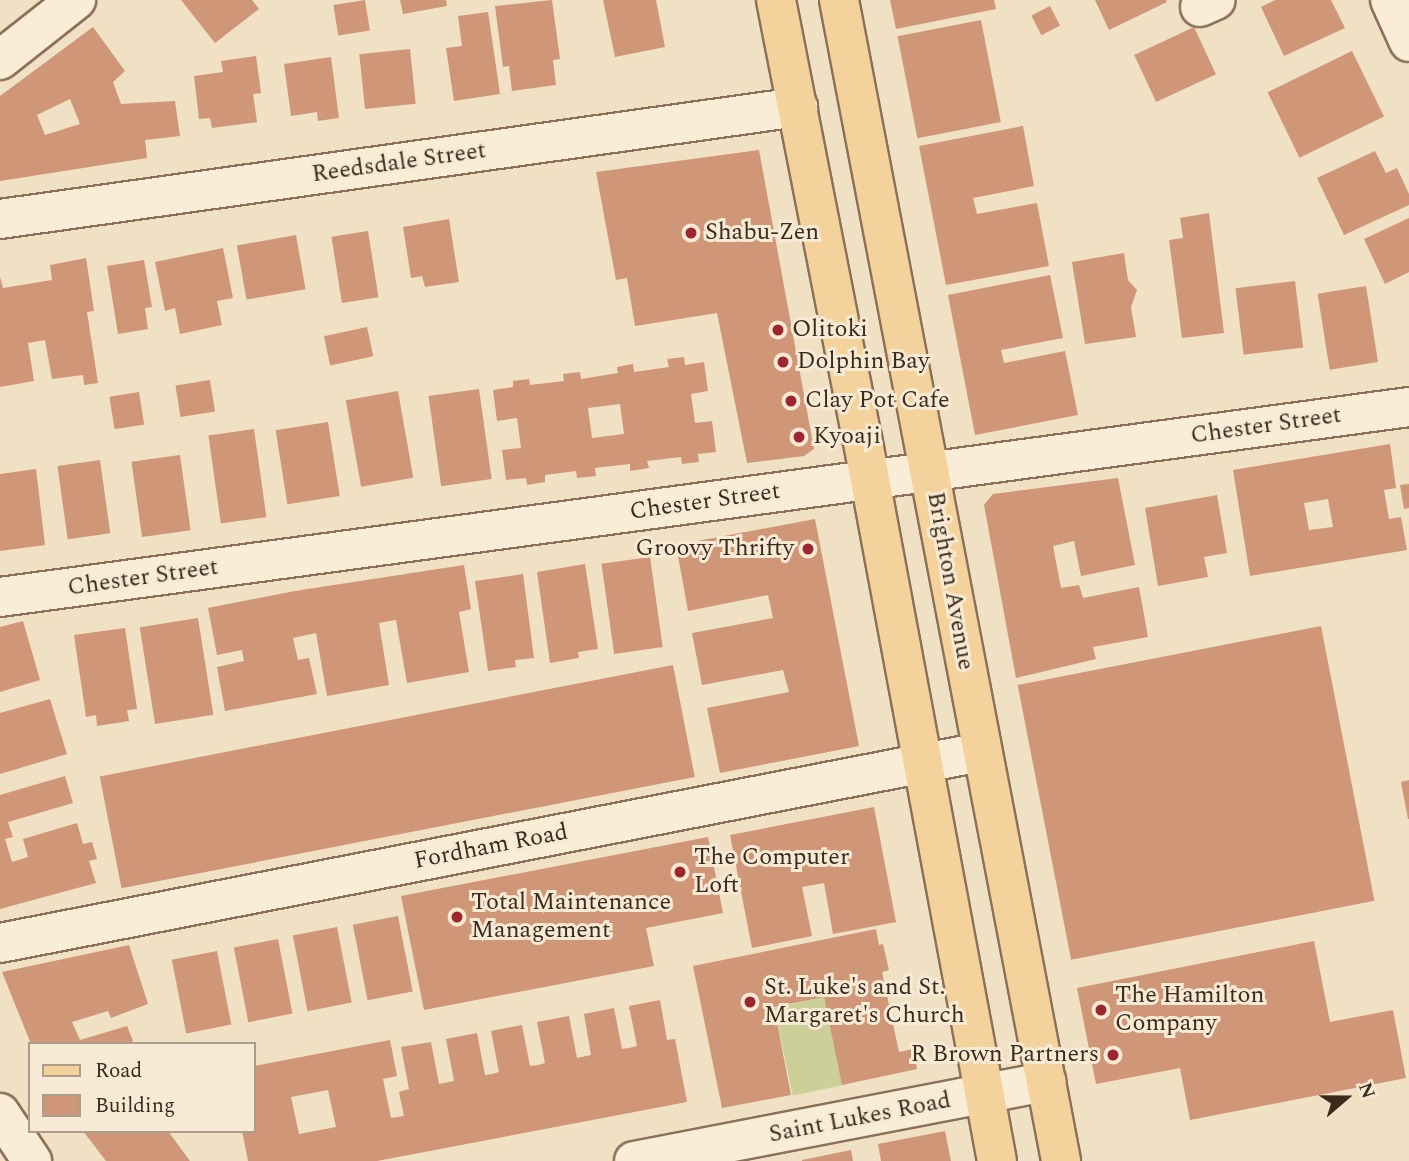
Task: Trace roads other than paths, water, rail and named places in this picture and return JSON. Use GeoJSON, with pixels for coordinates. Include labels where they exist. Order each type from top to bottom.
{"type":"FeatureCollection","features":[{"type":"Feature","properties":{"kind":"main road"},"geometry":{"type":"LineString","coordinates":[[776,0],[870,480],[997,1161]]}},
{"type":"Feature","properties":{"kind":"main road","name":"Brighton Avenue"},"geometry":{"type":"LineString","coordinates":[[839,0],[1061,1161]]}},
{"type":"Feature","properties":{"kind":"street"},"geometry":{"type":"LineString","coordinates":[[0,60],[76,0]]}},
{"type":"Feature","properties":{"kind":"street"},"geometry":{"type":"LineString","coordinates":[[1390,0],[1409,41]]}},
{"type":"Feature","properties":{"kind":"street","name":"Reedsdale Street"},"geometry":{"type":"LineString","coordinates":[[0,219],[798,107]]}},
{"type":"Feature","properties":{"kind":"street","name":"Chester Street"},"geometry":{"type":"LineString","coordinates":[[0,597],[1409,407]]}},
{"type":"Feature","properties":{"kind":"street","name":"Fordham Road"},"geometry":{"type":"LineString","coordinates":[[0,943],[981,752]]}},
{"type":"Feature","properties":{"kind":"street","name":"Saint Lukes Road"},"geometry":{"type":"LineString","coordinates":[[634,1161],[1046,1082]]}},
{"type":"Feature","properties":{"kind":"street"},"geometry":{"type":"LineString","coordinates":[[0,1112],[32,1161]]}},
{"type":"Feature","properties":{"kind":"place","name":"Shabu-Zen"},"geometry":{"type":"Point","coordinates":[691,233]}},
{"type":"Feature","properties":{"kind":"place","name":"Olitoki"},"geometry":{"type":"Point","coordinates":[778,330]}},
{"type":"Feature","properties":{"kind":"place","name":"Dolphin Bay"},"geometry":{"type":"Point","coordinates":[783,362]}},
{"type":"Feature","properties":{"kind":"place","name":"Clay Pot Cafe"},"geometry":{"type":"Point","coordinates":[791,401]}},
{"type":"Feature","properties":{"kind":"place","name":"Kyoaji"},"geometry":{"type":"Point","coordinates":[799,437]}},
{"type":"Feature","properties":{"kind":"place","name":"Groovy Thrifty"},"geometry":{"type":"Point","coordinates":[808,549]}},
{"type":"Feature","properties":{"kind":"place","name":"The Computer Loft"},"geometry":{"type":"Point","coordinates":[680,872]}},
{"type":"Feature","properties":{"kind":"place","name":"Total Maintenance Management"},"geometry":{"type":"Point","coordinates":[457,917]}},
{"type":"Feature","properties":{"kind":"place","name":"St. Luke's and St. Margaret's Church"},"geometry":{"type":"Point","coordinates":[750,1002]}},
{"type":"Feature","properties":{"kind":"place","name":"The Hamilton Company"},"geometry":{"type":"Point","coordinates":[1101,1010]}},
{"type":"Feature","properties":{"kind":"place","name":"R Brown Partners"},"geometry":{"type":"Point","coordinates":[1113,1055]}}]}
